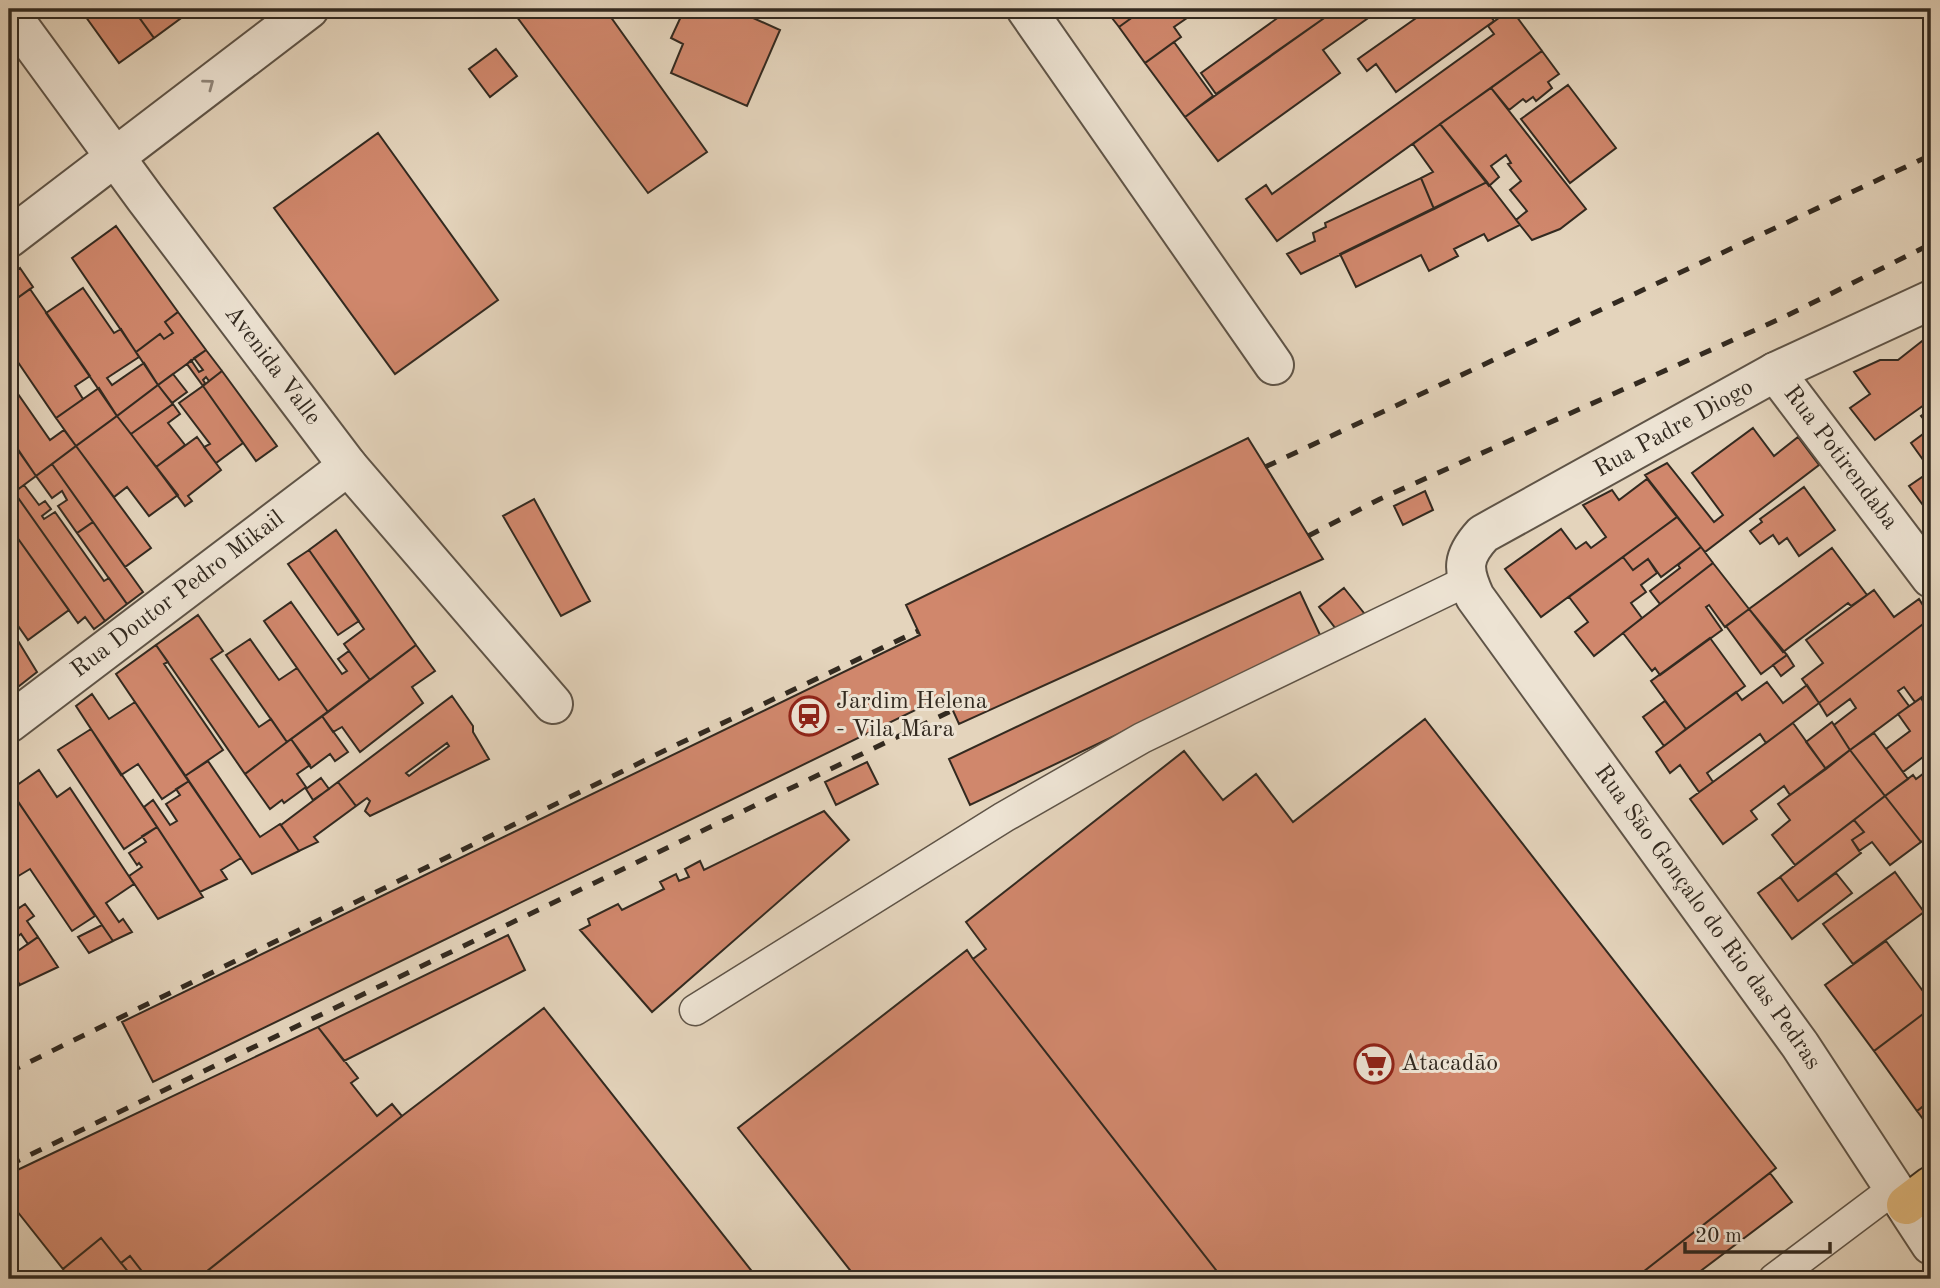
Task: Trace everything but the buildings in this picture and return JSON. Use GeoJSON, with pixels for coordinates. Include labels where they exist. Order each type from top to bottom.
{"type":"FeatureCollection","features":[{"type":"Feature","properties":{"kind":"street"},"geometry":{"type":"LineString","coordinates":[[9,238],[309,9]]}},
{"type":"Feature","properties":{"kind":"street"},"geometry":{"type":"LineString","coordinates":[[1026,9],[1266,354]]}},
{"type":"Feature","properties":{"kind":"street","name":"Avenida Valle"},"geometry":{"type":"LineString","coordinates":[[9,12],[348,466],[553,704]]}},
{"type":"Feature","properties":{"kind":"street","name":"Rua Padre Diogo"},"geometry":{"type":"LineString","coordinates":[[1471,589],[1465,564],[1470,548],[1483,534],[1775,372],[1931,300]]}},
{"type":"Feature","properties":{"kind":"street","name":"Rua Potirendaba"},"geometry":{"type":"LineString","coordinates":[[1775,372],[1931,578]]}},
{"type":"Feature","properties":{"kind":"street","name":"Rua Doutor Pedro Mikail"},"geometry":{"type":"LineString","coordinates":[[9,723],[348,466]]}},
{"type":"Feature","properties":{"kind":"street","name":"Rua São Gonçalo do Rio das Pedras"},"geometry":{"type":"LineString","coordinates":[[1471,589],[1800,1045],[1911,1193],[1931,1245]]}},
{"type":"Feature","properties":{"kind":"lane"},"geometry":{"type":"LineString","coordinates":[[695,1010],[1004,817],[1142,738],[1471,589]]}},
{"type":"Feature","properties":{"kind":"lane"},"geometry":{"type":"LineString","coordinates":[[1774,1279],[1911,1193]]}},
{"type":"Feature","properties":{"kind":"railway"},"geometry":{"type":"LineString","coordinates":[[1265,467],[1931,155]]}},
{"type":"Feature","properties":{"kind":"railway"},"geometry":{"type":"LineString","coordinates":[[1308,536],[1380,499],[1784,317],[1931,244]]}},
{"type":"Feature","properties":{"kind":"railway"},"geometry":{"type":"LineString","coordinates":[[9,1072],[672,747],[918,631]]}},
{"type":"Feature","properties":{"kind":"railway"},"geometry":{"type":"LineString","coordinates":[[9,1165],[953,710]]}},
{"type":"Feature","properties":{"kind":"place","name":"Jardim Helena - Vila Mara"},"geometry":{"type":"Point","coordinates":[809,716]}},
{"type":"Feature","properties":{"kind":"place","name":"Atacadão"},"geometry":{"type":"Point","coordinates":[1374,1064]}}]}
